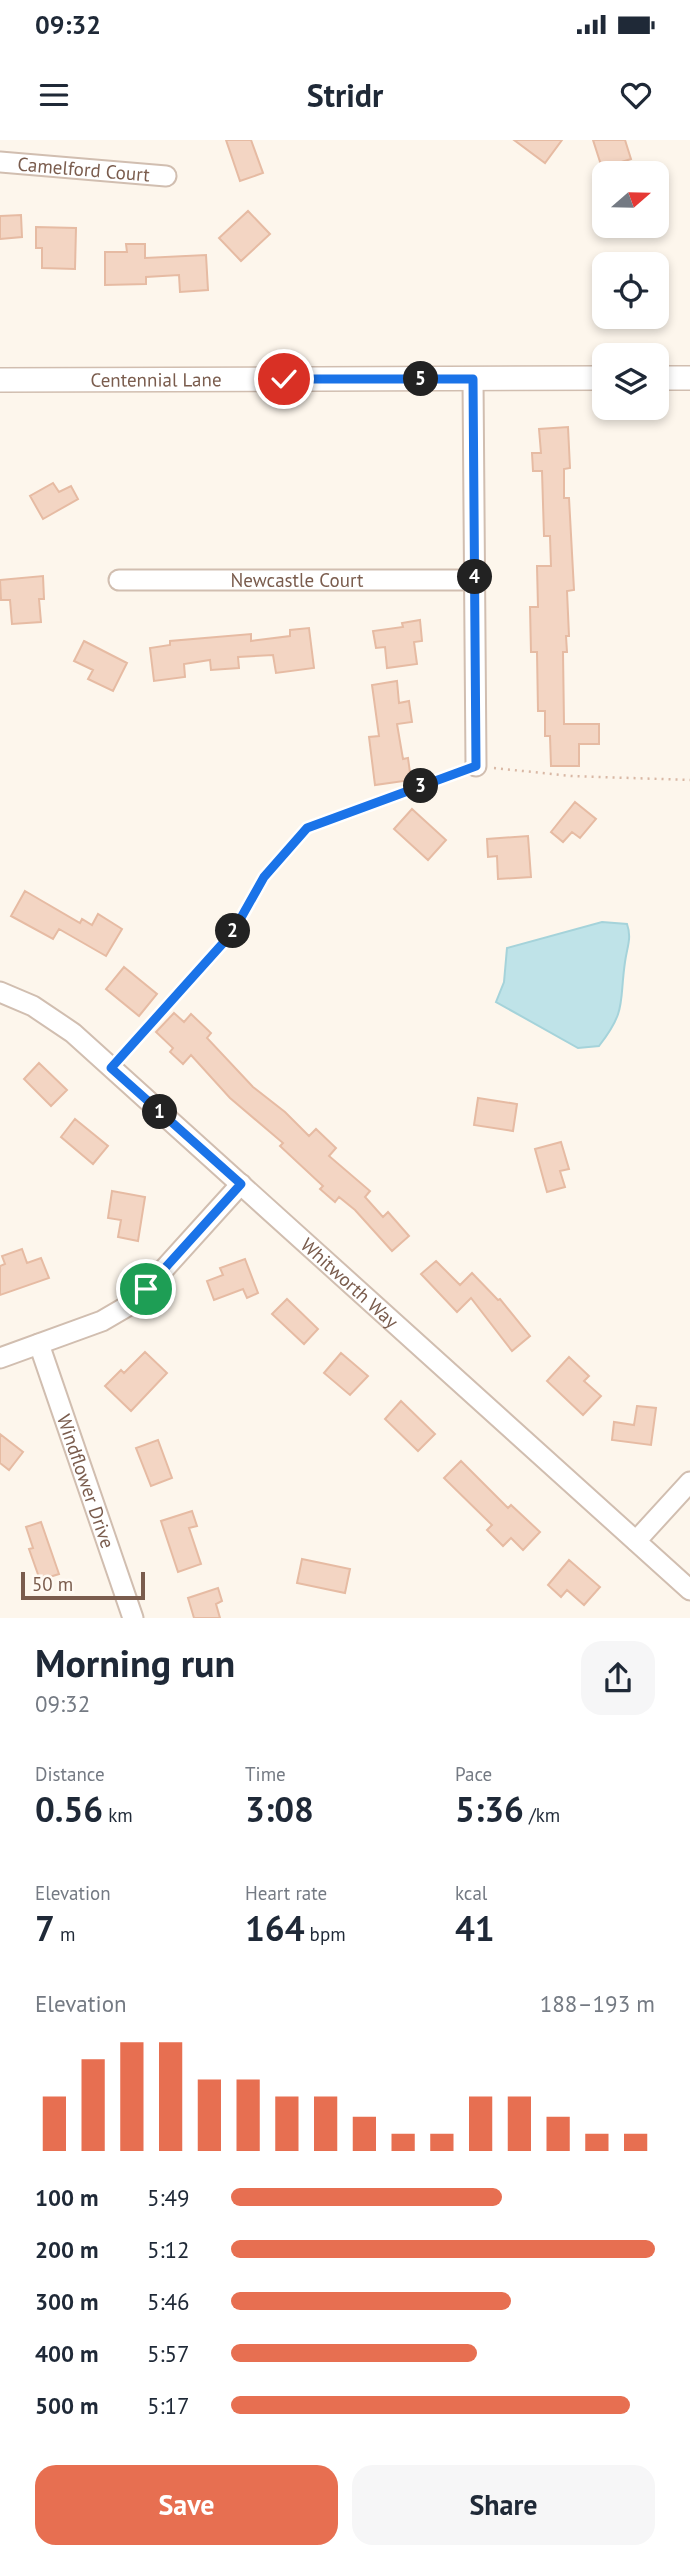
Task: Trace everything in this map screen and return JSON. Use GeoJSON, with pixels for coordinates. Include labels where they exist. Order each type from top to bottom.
{"type":"FeatureCollection","features":[{"type":"Feature","properties":{"kind":"street","name":"Camelford Court"},"geometry":{"type":"LineString","coordinates":[[0,162],[166,176]]}},
{"type":"Feature","properties":{"kind":"street"},"geometry":{"type":"LineString","coordinates":[[669,378],[690,378]]}},
{"type":"Feature","properties":{"kind":"street"},"geometry":{"type":"LineString","coordinates":[[473,379],[476,766]]}},
{"type":"Feature","properties":{"kind":"street","name":"Centennial Lane"},"geometry":{"type":"LineString","coordinates":[[0,380],[592,379]]}},
{"type":"Feature","properties":{"kind":"street","name":"Newcastle Court"},"geometry":{"type":"LineString","coordinates":[[119,580],[475,580]]}},
{"type":"Feature","properties":{"kind":"street","name":"Whitworth Way"},"geometry":{"type":"LineString","coordinates":[[0,992],[33,1006],[73,1033],[690,1590]]}},
{"type":"Feature","properties":{"kind":"street"},"geometry":{"type":"LineString","coordinates":[[0,1358],[102,1321],[126,1307],[146,1289],[241,1184]]}},
{"type":"Feature","properties":{"kind":"street","name":"Windflower Drive"},"geometry":{"type":"LineString","coordinates":[[39,1344],[133,1618]]}},
{"type":"Feature","properties":{"kind":"street"},"geometry":{"type":"LineString","coordinates":[[636,1541],[690,1482]]}},
{"type":"Feature","properties":{"kind":"path"},"geometry":{"type":"LineString","coordinates":[[111,1068],[233,932],[264,877],[307,828],[476,766],[571,776],[690,780]]}},
{"type":"Feature","properties":{"kind":"water"},"geometry":{"type":"Polygon","coordinates":[[[602,922],[627,924],[629,938],[618,1014],[599,1046],[578,1048],[496,1002],[504,982],[507,948],[602,922]]]}},
{"type":"Feature","properties":{"kind":"building"},"geometry":{"type":"Polygon","coordinates":[[[226,140],[251,140],[263,173],[240,181],[226,140]]]}},
{"type":"Feature","properties":{"kind":"building"},"geometry":{"type":"Polygon","coordinates":[[[514,140],[562,140],[545,163],[514,140]]]}},
{"type":"Feature","properties":{"kind":"building"},"geometry":{"type":"Polygon","coordinates":[[[593,140],[625,140],[631,159],[600,161],[593,140]]]}},
{"type":"Feature","properties":{"kind":"building"},"geometry":{"type":"Polygon","coordinates":[[[248,211],[270,234],[241,261],[219,238],[248,211]]]}},
{"type":"Feature","properties":{"kind":"building"},"geometry":{"type":"Polygon","coordinates":[[[21,215],[22,237],[0,239],[0,216],[21,215]]]}},
{"type":"Feature","properties":{"kind":"building"},"geometry":{"type":"Polygon","coordinates":[[[36,227],[76,228],[75,269],[42,268],[42,248],[36,248],[36,227]]]}},
{"type":"Feature","properties":{"kind":"building"},"geometry":{"type":"Polygon","coordinates":[[[126,244],[145,244],[145,258],[206,255],[208,290],[180,292],[179,275],[146,277],[146,284],[105,285],[105,252],[127,252],[126,244]]]}},
{"type":"Feature","properties":{"kind":"building"},"geometry":{"type":"Polygon","coordinates":[[[568,427],[570,468],[564,469],[564,498],[569,498],[574,590],[567,591],[569,636],[566,636],[567,652],[563,652],[564,724],[599,724],[599,744],[579,744],[579,766],[551,766],[550,736],[545,736],[545,711],[538,711],[537,652],[531,652],[530,607],[538,607],[537,566],[551,566],[550,536],[544,536],[542,471],[533,471],[532,453],[541,453],[539,429],[568,427]]]}},
{"type":"Feature","properties":{"kind":"building"},"geometry":{"type":"Polygon","coordinates":[[[53,483],[59,492],[71,486],[78,499],[43,519],[30,496],[53,483]]]}},
{"type":"Feature","properties":{"kind":"building"},"geometry":{"type":"Polygon","coordinates":[[[43,576],[44,599],[39,599],[41,622],[12,624],[10,600],[1,600],[0,580],[43,576]]]}},
{"type":"Feature","properties":{"kind":"building"},"geometry":{"type":"Polygon","coordinates":[[[420,620],[422,641],[414,642],[417,664],[387,668],[385,647],[376,648],[373,631],[403,627],[402,623],[420,620]]]}},
{"type":"Feature","properties":{"kind":"building"},"geometry":{"type":"Polygon","coordinates":[[[309,628],[314,668],[276,673],[273,655],[238,657],[239,668],[211,670],[210,660],[184,664],[185,677],[154,681],[150,648],[170,645],[170,641],[251,634],[251,641],[290,636],[290,630],[309,628]]]}},
{"type":"Feature","properties":{"kind":"building"},"geometry":{"type":"Polygon","coordinates":[[[84,641],[127,663],[113,691],[88,679],[93,670],[74,661],[84,641]]]}},
{"type":"Feature","properties":{"kind":"building"},"geometry":{"type":"Polygon","coordinates":[[[397,681],[399,703],[409,701],[412,722],[397,724],[403,759],[408,758],[411,780],[375,785],[369,737],[379,736],[372,685],[397,681]]]}},
{"type":"Feature","properties":{"kind":"building"},"geometry":{"type":"Polygon","coordinates":[[[575,802],[596,819],[580,838],[572,832],[563,842],[551,832],[575,802]]]}},
{"type":"Feature","properties":{"kind":"building"},"geometry":{"type":"Polygon","coordinates":[[[412,809],[446,840],[428,860],[394,829],[412,809]]]}},
{"type":"Feature","properties":{"kind":"building"},"geometry":{"type":"Polygon","coordinates":[[[528,836],[531,877],[498,879],[497,856],[488,857],[487,839],[528,836]]]}},
{"type":"Feature","properties":{"kind":"building"},"geometry":{"type":"Polygon","coordinates":[[[25,891],[80,923],[82,919],[92,925],[98,914],[122,929],[106,956],[59,929],[53,939],[11,916],[25,891]]]}},
{"type":"Feature","properties":{"kind":"building"},"geometry":{"type":"Polygon","coordinates":[[[124,967],[157,994],[139,1016],[106,989],[124,967]]]}},
{"type":"Feature","properties":{"kind":"building"},"geometry":{"type":"Polygon","coordinates":[[[174,1013],[184,1022],[191,1014],[211,1033],[207,1038],[253,1087],[285,1112],[309,1136],[316,1129],[336,1148],[329,1156],[370,1191],[365,1197],[383,1217],[388,1212],[409,1236],[392,1251],[355,1210],[339,1197],[335,1202],[320,1189],[323,1186],[280,1146],[283,1143],[230,1098],[191,1055],[183,1064],[170,1052],[173,1048],[156,1032],[174,1013]]]}},
{"type":"Feature","properties":{"kind":"building"},"geometry":{"type":"Polygon","coordinates":[[[39,1063],[67,1090],[51,1106],[24,1079],[39,1063]]]}},
{"type":"Feature","properties":{"kind":"building"},"geometry":{"type":"Polygon","coordinates":[[[478,1098],[517,1104],[513,1131],[474,1125],[478,1098]]]}},
{"type":"Feature","properties":{"kind":"building"},"geometry":{"type":"Polygon","coordinates":[[[75,1119],[108,1146],[93,1164],[61,1137],[75,1119]]]}},
{"type":"Feature","properties":{"kind":"building"},"geometry":{"type":"Polygon","coordinates":[[[561,1142],[569,1169],[560,1171],[565,1187],[547,1192],[535,1149],[561,1142]]]}},
{"type":"Feature","properties":{"kind":"building"},"geometry":{"type":"Polygon","coordinates":[[[112,1191],[145,1197],[138,1241],[118,1237],[121,1220],[108,1218],[112,1191]]]}},
{"type":"Feature","properties":{"kind":"building"},"geometry":{"type":"Polygon","coordinates":[[[22,1249],[27,1263],[41,1258],[49,1278],[0,1295],[0,1266],[5,1264],[2,1256],[22,1249]]]}},
{"type":"Feature","properties":{"kind":"building"},"geometry":{"type":"Polygon","coordinates":[[[245,1259],[258,1293],[247,1298],[243,1289],[214,1300],[207,1281],[223,1275],[220,1268],[245,1259]]]}},
{"type":"Feature","properties":{"kind":"building"},"geometry":{"type":"Polygon","coordinates":[[[436,1261],[460,1285],[472,1273],[500,1299],[530,1336],[512,1351],[471,1298],[457,1312],[421,1274],[436,1261]]]}},
{"type":"Feature","properties":{"kind":"building"},"geometry":{"type":"Polygon","coordinates":[[[287,1299],[318,1329],[304,1344],[272,1314],[287,1299]]]}},
{"type":"Feature","properties":{"kind":"building"},"geometry":{"type":"Polygon","coordinates":[[[145,1352],[167,1373],[131,1411],[105,1386],[121,1370],[124,1373],[145,1352]]]}},
{"type":"Feature","properties":{"kind":"building"},"geometry":{"type":"Polygon","coordinates":[[[341,1353],[368,1376],[350,1395],[324,1373],[341,1353]]]}},
{"type":"Feature","properties":{"kind":"building"},"geometry":{"type":"Polygon","coordinates":[[[569,1357],[589,1376],[584,1381],[601,1396],[583,1415],[547,1381],[569,1357]]]}},
{"type":"Feature","properties":{"kind":"building"},"geometry":{"type":"Polygon","coordinates":[[[401,1401],[435,1434],[418,1451],[385,1419],[401,1401]]]}},
{"type":"Feature","properties":{"kind":"building"},"geometry":{"type":"Polygon","coordinates":[[[637,1406],[656,1408],[651,1445],[612,1440],[614,1422],[634,1425],[637,1406]]]}},
{"type":"Feature","properties":{"kind":"building"},"geometry":{"type":"Polygon","coordinates":[[[0,1434],[23,1452],[9,1470],[0,1463],[0,1434]]]}},
{"type":"Feature","properties":{"kind":"building"},"geometry":{"type":"Polygon","coordinates":[[[158,1440],[172,1478],[151,1486],[136,1448],[158,1440]]]}},
{"type":"Feature","properties":{"kind":"building"},"geometry":{"type":"Polygon","coordinates":[[[461,1461],[508,1508],[511,1505],[540,1532],[523,1550],[511,1538],[503,1546],[487,1530],[492,1525],[444,1478],[461,1461]]]}},
{"type":"Feature","properties":{"kind":"building"},"geometry":{"type":"Polygon","coordinates":[[[192,1511],[197,1526],[189,1528],[201,1564],[178,1572],[161,1521],[192,1511]]]}},
{"type":"Feature","properties":{"kind":"building"},"geometry":{"type":"Polygon","coordinates":[[[41,1522],[59,1574],[40,1580],[29,1549],[33,1548],[26,1527],[41,1522]]]}},
{"type":"Feature","properties":{"kind":"building"},"geometry":{"type":"Polygon","coordinates":[[[302,1559],[350,1569],[345,1593],[297,1583],[302,1559]]]}},
{"type":"Feature","properties":{"kind":"building"},"geometry":{"type":"Polygon","coordinates":[[[569,1560],[600,1587],[584,1605],[567,1590],[561,1597],[548,1585],[569,1560]]]}},
{"type":"Feature","properties":{"kind":"building"},"geometry":{"type":"Polygon","coordinates":[[[218,1588],[222,1601],[216,1604],[220,1618],[194,1618],[188,1598],[218,1588]]]}},
{"type":"Feature","properties":{"kind":"route"},"geometry":{"type":"LineString","coordinates":[[146,1289],[241,1184],[111,1068],[233,932],[264,877],[307,828],[476,766],[473,379],[284,379]]}}]}
